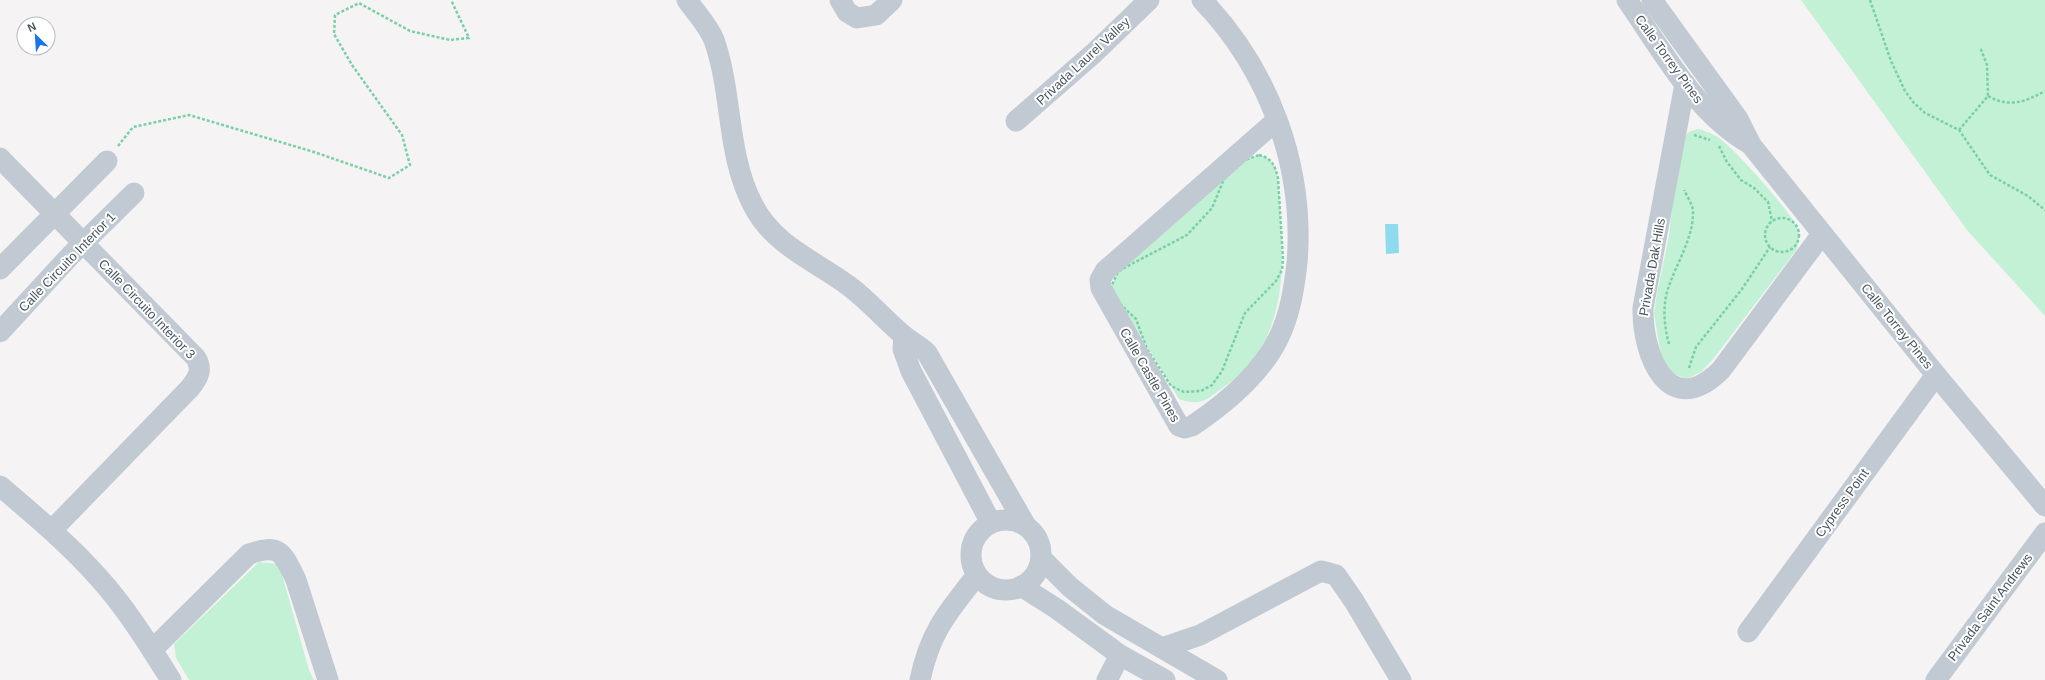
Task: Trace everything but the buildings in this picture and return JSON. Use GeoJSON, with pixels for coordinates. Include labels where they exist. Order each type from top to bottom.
{"type":"FeatureCollection","features":[{"type":"Feature","properties":{"kind":"street"},"geometry":{"type":"LineString","coordinates":[[686,0],[705,23],[713,39],[722,70],[739,170],[753,206],[777,239],[849,286],[871,304],[904,336],[917,343],[931,359],[1026,526],[1035,535],[1040,546],[1041,558],[1038,569],[1031,579],[1021,586],[1009,590],[997,589],[986,584],[977,575],[972,564],[971,552],[974,540],[981,530],[991,523],[1003,520],[1015,521],[1026,526]]}},
{"type":"Feature","properties":{"kind":"street"},"geometry":{"type":"LineString","coordinates":[[840,0],[847,12],[857,18],[876,15],[892,0]]}},
{"type":"Feature","properties":{"kind":"street","name":"Privada Laurel Valley"},"geometry":{"type":"LineString","coordinates":[[1016,121],[1089,58],[1149,0]]}},
{"type":"Feature","properties":{"kind":"street","name":"Calle Castle Pines"},"geometry":{"type":"LineString","coordinates":[[1202,0],[1220,19],[1238,43],[1253,68],[1277,120],[1292,173],[1298,220],[1295,283],[1290,309],[1279,338],[1248,380],[1199,421],[1185,428],[1179,426],[1101,288],[1100,280],[1105,271],[1277,120]]}},
{"type":"Feature","properties":{"kind":"street","name":"Calle Torrey Pines"},"geometry":{"type":"LineString","coordinates":[[1627,0],[1685,84],[1718,121],[1733,134],[1751,145]]}},
{"type":"Feature","properties":{"kind":"street","name":"Calle Torrey Pines"},"geometry":{"type":"LineString","coordinates":[[1652,0],[1738,119],[1751,145],[1936,375],[2045,506]]}},
{"type":"Feature","properties":{"kind":"street","name":"Privada Dak Hills"},"geometry":{"type":"LineString","coordinates":[[1685,84],[1643,308],[1643,326],[1646,345],[1661,376],[1672,386],[1684,388],[1698,387],[1709,382],[1721,370],[1822,234]]}},
{"type":"Feature","properties":{"kind":"street","name":"Calle Circuito Interior 3"},"geometry":{"type":"LineString","coordinates":[[0,158],[54,215],[84,243],[196,358],[200,370],[199,375],[190,388],[52,530]]}},
{"type":"Feature","properties":{"kind":"street"},"geometry":{"type":"LineString","coordinates":[[0,269],[107,161]]}},
{"type":"Feature","properties":{"kind":"street","name":"Calle Circuito Interior 1"},"geometry":{"type":"LineString","coordinates":[[0,332],[84,243],[134,193]]}},
{"type":"Feature","properties":{"kind":"street"},"geometry":{"type":"LineString","coordinates":[[904,336],[903,349],[911,371],[991,523]]}},
{"type":"Feature","properties":{"kind":"street","name":"Cypress Point"},"geometry":{"type":"LineString","coordinates":[[1748,632],[1936,375]]}},
{"type":"Feature","properties":{"kind":"street"},"geometry":{"type":"LineString","coordinates":[[0,486],[52,530],[99,578],[143,634],[171,680]]}},
{"type":"Feature","properties":{"kind":"street","name":"Privada Saint Andrews"},"geometry":{"type":"LineString","coordinates":[[1936,680],[2045,533]]}},
{"type":"Feature","properties":{"kind":"street"},"geometry":{"type":"LineString","coordinates":[[152,650],[249,554],[263,549],[273,548],[281,553],[289,564],[296,580],[328,680]]}},
{"type":"Feature","properties":{"kind":"street"},"geometry":{"type":"LineString","coordinates":[[1041,558],[1088,603],[1105,615],[1217,680]]}},
{"type":"Feature","properties":{"kind":"street"},"geometry":{"type":"LineString","coordinates":[[1162,648],[1200,634],[1321,571],[1336,575],[1354,601],[1401,680]]}},
{"type":"Feature","properties":{"kind":"street"},"geometry":{"type":"LineString","coordinates":[[920,680],[924,660],[933,637],[944,616],[977,575]]}},
{"type":"Feature","properties":{"kind":"street"},"geometry":{"type":"LineString","coordinates":[[1021,586],[1057,609],[1120,655],[1165,680]]}},
{"type":"Feature","properties":{"kind":"street"},"geometry":{"type":"LineString","coordinates":[[1107,680],[1120,655]]}},
{"type":"Feature","properties":{"kind":"path"},"geometry":{"type":"LineString","coordinates":[[107,161],[133,127],[189,115],[314,152],[389,178],[410,165],[402,135],[352,65],[334,34],[335,15],[359,3],[410,31],[450,40],[469,38],[452,0]]}},
{"type":"Feature","properties":{"kind":"path"},"geometry":{"type":"LineString","coordinates":[[1870,0],[1877,17],[1885,48],[1905,91],[1914,103],[1926,113],[1958,130],[1990,175],[2028,196],[2045,210]]}},
{"type":"Feature","properties":{"kind":"path"},"geometry":{"type":"LineString","coordinates":[[1958,130],[1988,96],[1987,65],[1980,47]]}},
{"type":"Feature","properties":{"kind":"path"},"geometry":{"type":"LineString","coordinates":[[1988,96],[2000,103],[2013,103],[2032,98],[2045,91]]}},
{"type":"Feature","properties":{"kind":"path"},"geometry":{"type":"LineString","coordinates":[[1690,138],[1694,135],[1712,141]]}},
{"type":"Feature","properties":{"kind":"path"},"geometry":{"type":"LineString","coordinates":[[1717,143],[1727,162],[1741,180],[1754,188],[1768,202],[1772,221],[1765,234],[1767,243],[1770,247],[1779,252],[1789,250],[1797,243],[1799,238],[1797,228],[1791,221],[1782,218],[1772,221]]}},
{"type":"Feature","properties":{"kind":"path"},"geometry":{"type":"LineString","coordinates":[[1259,155],[1267,157],[1275,165],[1278,178],[1283,259],[1282,270],[1276,281],[1245,313],[1222,370],[1212,385],[1201,391],[1184,392],[1171,386],[1147,349],[1136,319],[1116,301],[1111,287],[1118,272],[1122,269],[1187,235],[1212,208],[1224,179],[1245,160],[1259,155]]}},
{"type":"Feature","properties":{"kind":"path"},"geometry":{"type":"LineString","coordinates":[[1670,348],[1666,335],[1664,313],[1668,287],[1680,261],[1692,221],[1693,208],[1684,190],[1684,184]]}},
{"type":"Feature","properties":{"kind":"path"},"geometry":{"type":"LineString","coordinates":[[1686,370],[1691,366],[1696,347],[1742,289],[1770,247]]}},
{"type":"Feature","properties":{"kind":"green space"},"geometry":{"type":"Polygon","coordinates":[[[1801,0],[2045,0],[2045,316],[1967,230],[1801,0]]]}},
{"type":"Feature","properties":{"kind":"green space"},"geometry":{"type":"Polygon","coordinates":[[[1699,129],[1714,135],[1724,142],[1762,181],[1794,222],[1799,232],[1799,237],[1797,249],[1714,358],[1701,372],[1686,379],[1672,373],[1662,361],[1654,314],[1669,236],[1679,147],[1688,132],[1699,129]]]}},
{"type":"Feature","properties":{"kind":"green space"},"geometry":{"type":"Polygon","coordinates":[[[1259,155],[1270,160],[1276,170],[1278,178],[1282,235],[1282,264],[1280,291],[1274,318],[1264,343],[1248,366],[1225,386],[1209,398],[1199,402],[1179,399],[1111,287],[1118,272],[1245,160],[1259,155]]]}},
{"type":"Feature","properties":{"kind":"green space"},"geometry":{"type":"Polygon","coordinates":[[[259,562],[279,564],[309,670],[314,680],[189,680],[176,658],[174,644],[259,562]]]}},
{"type":"Feature","properties":{"kind":"water"},"geometry":{"type":"Polygon","coordinates":[[[1385,224],[1398,224],[1399,253],[1386,254],[1385,224]]]}}]}
